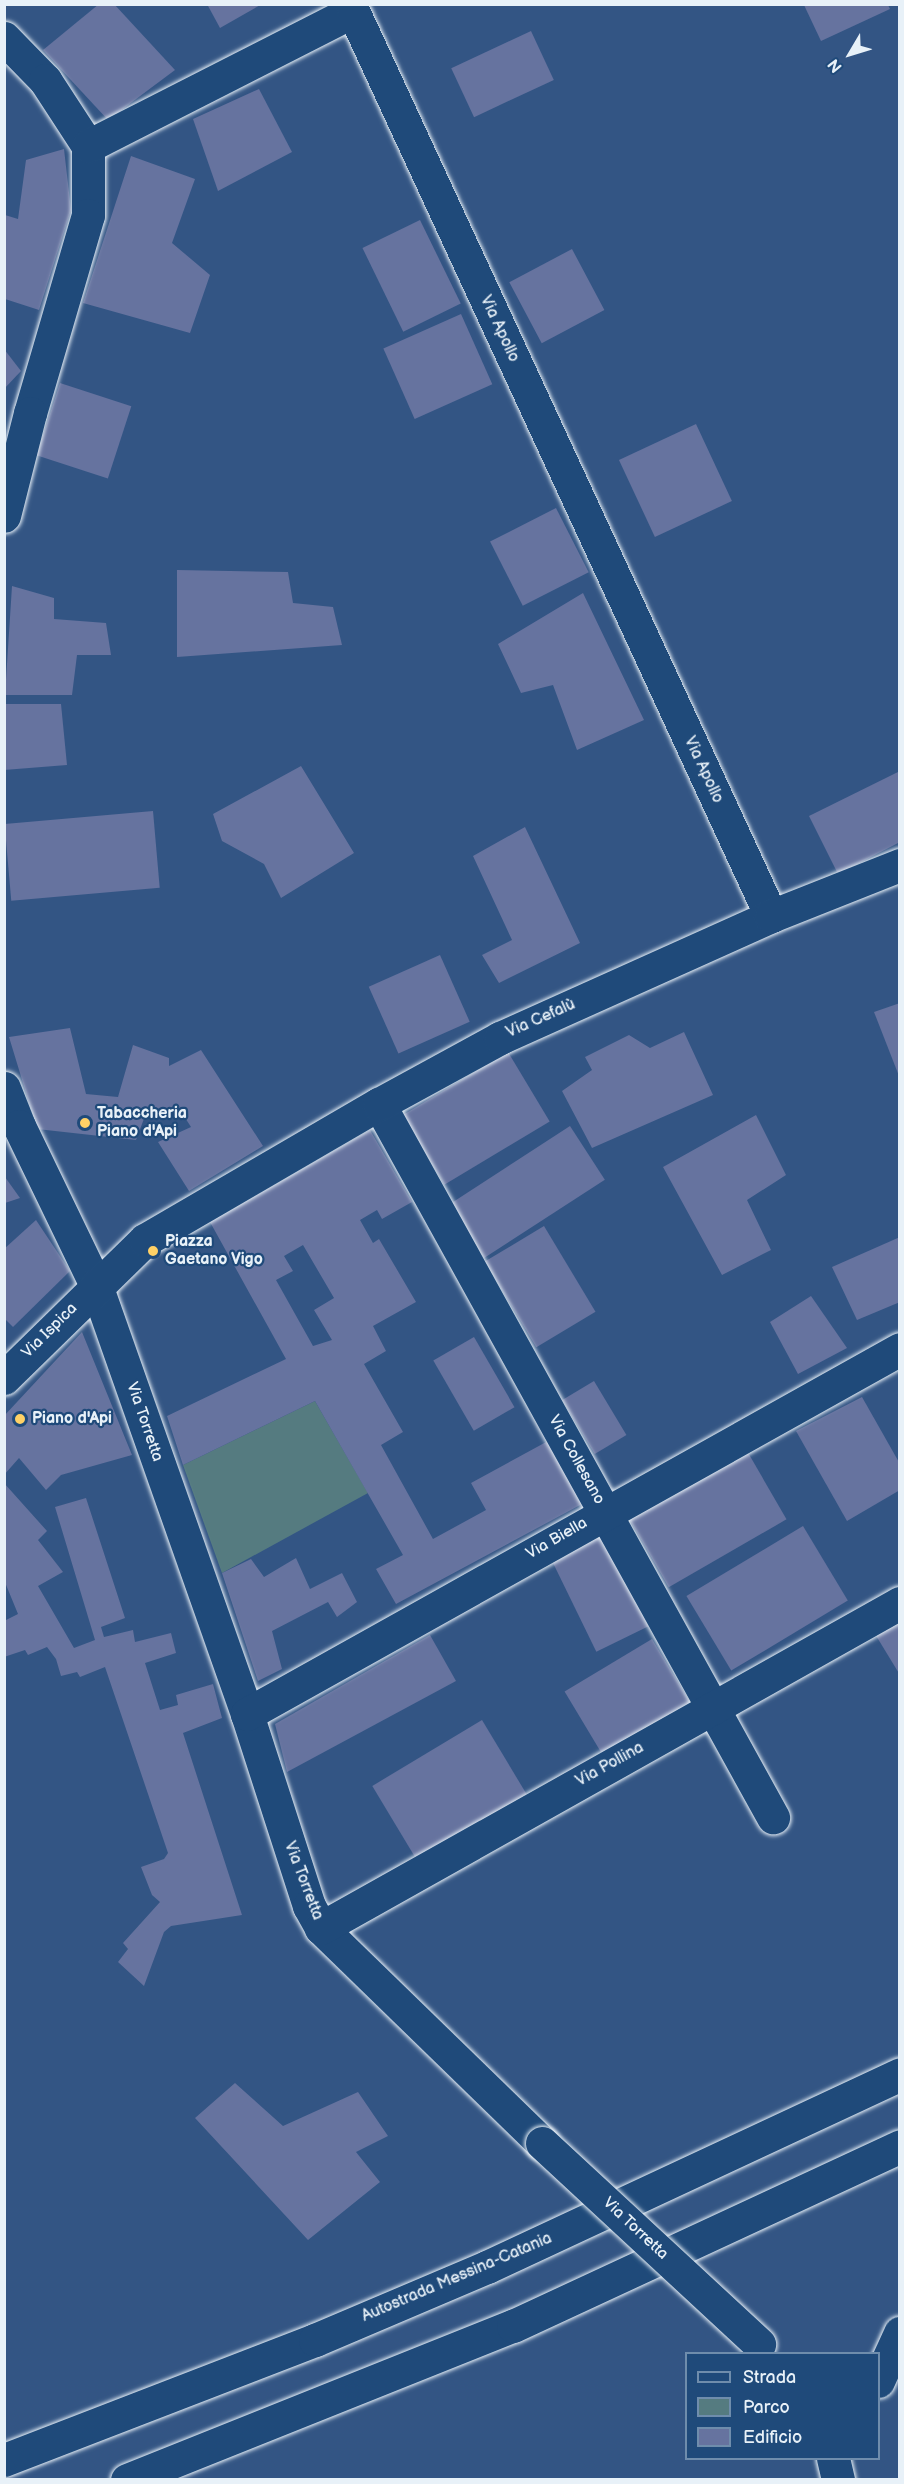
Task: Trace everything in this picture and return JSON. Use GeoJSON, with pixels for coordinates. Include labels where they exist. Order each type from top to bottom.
{"type":"FeatureCollection","features":[{"type":"Feature","properties":{"kind":"main road","name":"Via Apollo"},"geometry":{"type":"LineString","coordinates":[[88,147],[359,8],[771,916]]}},
{"type":"Feature","properties":{"kind":"main road"},"geometry":{"type":"LineString","coordinates":[[4,38],[45,80],[88,147],[88,214],[30,413],[4,516]]}},
{"type":"Feature","properties":{"kind":"main road","name":"Via Cefalù"},"geometry":{"type":"LineString","coordinates":[[200,1207],[379,1104],[500,1038],[771,916],[900,866]]}},
{"type":"Feature","properties":{"kind":"main road","name":"Via Torretta"},"geometry":{"type":"LineString","coordinates":[[4,1088],[19,1126],[96,1285],[247,1714],[309,1906],[321,1928],[542,2143],[763,2349]]}},
{"type":"Feature","properties":{"kind":"main road","name":"Via Collesano"},"geometry":{"type":"LineString","coordinates":[[379,1104],[773,1817]]}},
{"type":"Feature","properties":{"kind":"main road","name":"Via Ispica"},"geometry":{"type":"LineString","coordinates":[[4,1378],[96,1285],[146,1240],[200,1207]]}},
{"type":"Feature","properties":{"kind":"main road","name":"Via Biella"},"geometry":{"type":"LineString","coordinates":[[247,1714],[900,1349]]}},
{"type":"Feature","properties":{"kind":"main road","name":"Via Pollina"},"geometry":{"type":"LineString","coordinates":[[321,1928],[900,1603]]}},
{"type":"Feature","properties":{"kind":"main road","name":"Autostrada Messina-Catania"},"geometry":{"type":"LineString","coordinates":[[4,2460],[315,2340],[487,2267],[900,2074]]}},
{"type":"Feature","properties":{"kind":"main road"},"geometry":{"type":"LineString","coordinates":[[127,2480],[513,2326],[900,2146]]}},
{"type":"Feature","properties":{"kind":"main road"},"geometry":{"type":"LineString","coordinates":[[880,2379],[900,2333]]}},
{"type":"Feature","properties":{"kind":"green space"},"geometry":{"type":"Polygon","coordinates":[[[315,1401],[368,1493],[222,1573],[183,1465],[315,1401]]]}},
{"type":"Feature","properties":{"kind":"building"},"geometry":{"type":"Polygon","coordinates":[[[99,4],[114,4],[175,70],[108,120],[43,50],[99,4]]]}},
{"type":"Feature","properties":{"kind":"building"},"geometry":{"type":"Polygon","coordinates":[[[207,4],[262,4],[220,28],[207,4]]]}},
{"type":"Feature","properties":{"kind":"building"},"geometry":{"type":"Polygon","coordinates":[[[804,5],[888,5],[890,9],[821,41],[804,5]]]}},
{"type":"Feature","properties":{"kind":"building"},"geometry":{"type":"Polygon","coordinates":[[[531,31],[554,80],[474,117],[451,68],[531,31]]]}},
{"type":"Feature","properties":{"kind":"building"},"geometry":{"type":"Polygon","coordinates":[[[259,89],[292,152],[218,191],[193,119],[259,89]]]}},
{"type":"Feature","properties":{"kind":"building"},"geometry":{"type":"Polygon","coordinates":[[[64,149],[71,210],[39,310],[5,299],[5,215],[18,219],[26,160],[64,149]]]}},
{"type":"Feature","properties":{"kind":"building"},"geometry":{"type":"Polygon","coordinates":[[[131,156],[195,179],[172,243],[210,275],[190,333],[83,303],[131,156]]]}},
{"type":"Feature","properties":{"kind":"building"},"geometry":{"type":"Polygon","coordinates":[[[420,220],[461,304],[403,332],[362,248],[420,220]]]}},
{"type":"Feature","properties":{"kind":"building"},"geometry":{"type":"Polygon","coordinates":[[[572,249],[604,310],[542,343],[509,282],[572,249]]]}},
{"type":"Feature","properties":{"kind":"building"},"geometry":{"type":"Polygon","coordinates":[[[461,314],[492,384],[415,419],[383,349],[461,314]]]}},
{"type":"Feature","properties":{"kind":"building"},"geometry":{"type":"Polygon","coordinates":[[[4,349],[21,371],[4,389],[4,349]]]}},
{"type":"Feature","properties":{"kind":"building"},"geometry":{"type":"Polygon","coordinates":[[[60,383],[131,406],[108,478],[37,455],[60,383]]]}},
{"type":"Feature","properties":{"kind":"building"},"geometry":{"type":"Polygon","coordinates":[[[696,424],[732,501],[655,537],[619,460],[696,424]]]}},
{"type":"Feature","properties":{"kind":"building"},"geometry":{"type":"Polygon","coordinates":[[[556,508],[589,572],[523,606],[490,542],[556,508]]]}},
{"type":"Feature","properties":{"kind":"building"},"geometry":{"type":"Polygon","coordinates":[[[177,570],[288,572],[293,603],[333,607],[342,645],[177,657],[177,570]]]}},
{"type":"Feature","properties":{"kind":"building"},"geometry":{"type":"Polygon","coordinates":[[[12,586],[54,598],[54,619],[106,623],[111,655],[77,655],[72,695],[5,695],[12,586]]]}},
{"type":"Feature","properties":{"kind":"building"},"geometry":{"type":"Polygon","coordinates":[[[583,593],[644,720],[577,750],[553,685],[521,693],[498,644],[583,593]]]}},
{"type":"Feature","properties":{"kind":"building"},"geometry":{"type":"Polygon","coordinates":[[[4,704],[61,704],[67,765],[4,770],[4,704]]]}},
{"type":"Feature","properties":{"kind":"building"},"geometry":{"type":"Polygon","coordinates":[[[301,766],[354,853],[281,898],[264,864],[222,841],[213,814],[301,766]]]}},
{"type":"Feature","properties":{"kind":"building"},"geometry":{"type":"Polygon","coordinates":[[[900,771],[900,842],[838,874],[809,816],[900,771]]]}},
{"type":"Feature","properties":{"kind":"building"},"geometry":{"type":"Polygon","coordinates":[[[153,811],[160,888],[11,901],[5,824],[153,811]]]}},
{"type":"Feature","properties":{"kind":"building"},"geometry":{"type":"Polygon","coordinates":[[[525,827],[580,943],[499,983],[482,955],[512,940],[473,856],[525,827]]]}},
{"type":"Feature","properties":{"kind":"building"},"geometry":{"type":"Polygon","coordinates":[[[440,955],[470,1022],[398,1053],[369,987],[440,955]]]}},
{"type":"Feature","properties":{"kind":"building"},"geometry":{"type":"Polygon","coordinates":[[[900,1003],[900,1076],[899,1076],[874,1012],[900,1003]]]}},
{"type":"Feature","properties":{"kind":"building"},"geometry":{"type":"Polygon","coordinates":[[[70,1028],[86,1094],[118,1097],[133,1045],[169,1058],[169,1066],[201,1050],[263,1146],[189,1191],[158,1142],[191,1127],[180,1110],[148,1108],[136,1140],[37,1129],[9,1037],[70,1028]]]}},
{"type":"Feature","properties":{"kind":"building"},"geometry":{"type":"Polygon","coordinates":[[[684,1032],[713,1095],[592,1148],[562,1091],[592,1070],[585,1057],[629,1035],[650,1048],[684,1032]]]}},
{"type":"Feature","properties":{"kind":"building"},"geometry":{"type":"Polygon","coordinates":[[[508,1052],[550,1121],[444,1185],[403,1115],[508,1052]]]}},
{"type":"Feature","properties":{"kind":"building"},"geometry":{"type":"Polygon","coordinates":[[[756,1115],[786,1175],[747,1200],[771,1250],[722,1275],[663,1167],[756,1115]]]}},
{"type":"Feature","properties":{"kind":"building"},"geometry":{"type":"Polygon","coordinates":[[[570,1126],[605,1180],[484,1258],[449,1204],[570,1126]]]}},
{"type":"Feature","properties":{"kind":"building"},"geometry":{"type":"Polygon","coordinates":[[[370,1130],[412,1202],[382,1219],[377,1210],[360,1220],[373,1243],[379,1239],[416,1302],[373,1326],[386,1351],[364,1364],[403,1432],[381,1445],[433,1539],[486,1510],[471,1483],[548,1441],[582,1504],[396,1604],[376,1569],[403,1555],[315,1401],[183,1465],[167,1416],[286,1359],[210,1222],[370,1130]],[[303,1245],[284,1256],[293,1271],[276,1280],[313,1346],[332,1340],[314,1310],[334,1298],[303,1245]]]}},
{"type":"Feature","properties":{"kind":"building"},"geometry":{"type":"Polygon","coordinates":[[[5,1177],[20,1198],[5,1203],[5,1177]]]}},
{"type":"Feature","properties":{"kind":"building"},"geometry":{"type":"Polygon","coordinates":[[[36,1220],[70,1271],[13,1327],[4,1318],[4,1249],[36,1220]]]}},
{"type":"Feature","properties":{"kind":"building"},"geometry":{"type":"Polygon","coordinates":[[[544,1226],[596,1312],[536,1347],[485,1262],[544,1226]]]}},
{"type":"Feature","properties":{"kind":"building"},"geometry":{"type":"Polygon","coordinates":[[[900,1237],[900,1302],[857,1320],[832,1267],[900,1237]]]}},
{"type":"Feature","properties":{"kind":"building"},"geometry":{"type":"Polygon","coordinates":[[[811,1296],[847,1348],[798,1374],[770,1322],[811,1296]]]}},
{"type":"Feature","properties":{"kind":"building"},"geometry":{"type":"Polygon","coordinates":[[[82,1332],[132,1455],[61,1475],[46,1490],[19,1458],[4,1475],[4,1416],[82,1332]]]}},
{"type":"Feature","properties":{"kind":"building"},"geometry":{"type":"Polygon","coordinates":[[[474,1337],[514,1407],[474,1431],[433,1360],[474,1337]]]}},
{"type":"Feature","properties":{"kind":"building"},"geometry":{"type":"Polygon","coordinates":[[[594,1381],[626,1435],[595,1454],[562,1400],[594,1381]]]}},
{"type":"Feature","properties":{"kind":"building"},"geometry":{"type":"Polygon","coordinates":[[[862,1397],[900,1464],[900,1490],[847,1521],[796,1431],[862,1397]]]}},
{"type":"Feature","properties":{"kind":"building"},"geometry":{"type":"Polygon","coordinates":[[[743,1444],[787,1519],[669,1587],[625,1512],[743,1444]]]}},
{"type":"Feature","properties":{"kind":"building"},"geometry":{"type":"Polygon","coordinates":[[[4,1483],[47,1531],[38,1540],[63,1572],[38,1586],[74,1648],[95,1640],[55,1507],[86,1498],[125,1618],[101,1627],[104,1637],[133,1630],[135,1642],[171,1633],[176,1653],[145,1663],[160,1710],[178,1705],[176,1695],[213,1684],[222,1718],[183,1733],[242,1915],[171,1926],[164,1932],[144,1986],[118,1962],[128,1949],[123,1943],[160,1902],[152,1895],[141,1867],[164,1859],[168,1853],[105,1667],[80,1677],[77,1672],[61,1676],[56,1659],[47,1647],[28,1655],[25,1650],[4,1657],[4,1621],[18,1614],[4,1580],[4,1483]]]}},
{"type":"Feature","properties":{"kind":"building"},"geometry":{"type":"Polygon","coordinates":[[[803,1526],[848,1601],[731,1671],[686,1596],[803,1526]]]}},
{"type":"Feature","properties":{"kind":"building"},"geometry":{"type":"Polygon","coordinates":[[[602,1531],[648,1626],[596,1652],[550,1556],[602,1531]]]}},
{"type":"Feature","properties":{"kind":"building"},"geometry":{"type":"Polygon","coordinates":[[[296,1558],[310,1589],[342,1573],[357,1602],[337,1617],[328,1602],[272,1631],[282,1669],[258,1681],[222,1573],[251,1559],[264,1577],[296,1558]]]}},
{"type":"Feature","properties":{"kind":"building"},"geometry":{"type":"Polygon","coordinates":[[[900,1622],[900,1675],[875,1634],[900,1622]]]}},
{"type":"Feature","properties":{"kind":"building"},"geometry":{"type":"Polygon","coordinates":[[[430,1635],[456,1681],[287,1772],[275,1724],[430,1635]]]}},
{"type":"Feature","properties":{"kind":"building"},"geometry":{"type":"Polygon","coordinates":[[[652,1639],[690,1702],[603,1755],[565,1692],[652,1639]]]}},
{"type":"Feature","properties":{"kind":"building"},"geometry":{"type":"Polygon","coordinates":[[[482,1720],[527,1795],[417,1860],[372,1786],[482,1720]]]}},
{"type":"Feature","properties":{"kind":"building"},"geometry":{"type":"Polygon","coordinates":[[[235,2083],[283,2126],[358,2092],[388,2136],[356,2152],[380,2182],[308,2240],[195,2118],[235,2083]]]}},
{"type":"Feature","properties":{"kind":"place","name":"Tabaccheria Piano d'Api"},"geometry":{"type":"Point","coordinates":[85,1123]}},
{"type":"Feature","properties":{"kind":"place","name":"Piazza Gaetano Vigo"},"geometry":{"type":"Point","coordinates":[153,1251]}},
{"type":"Feature","properties":{"kind":"place","name":"Piano d'Api"},"geometry":{"type":"Point","coordinates":[20,1419]}}]}
